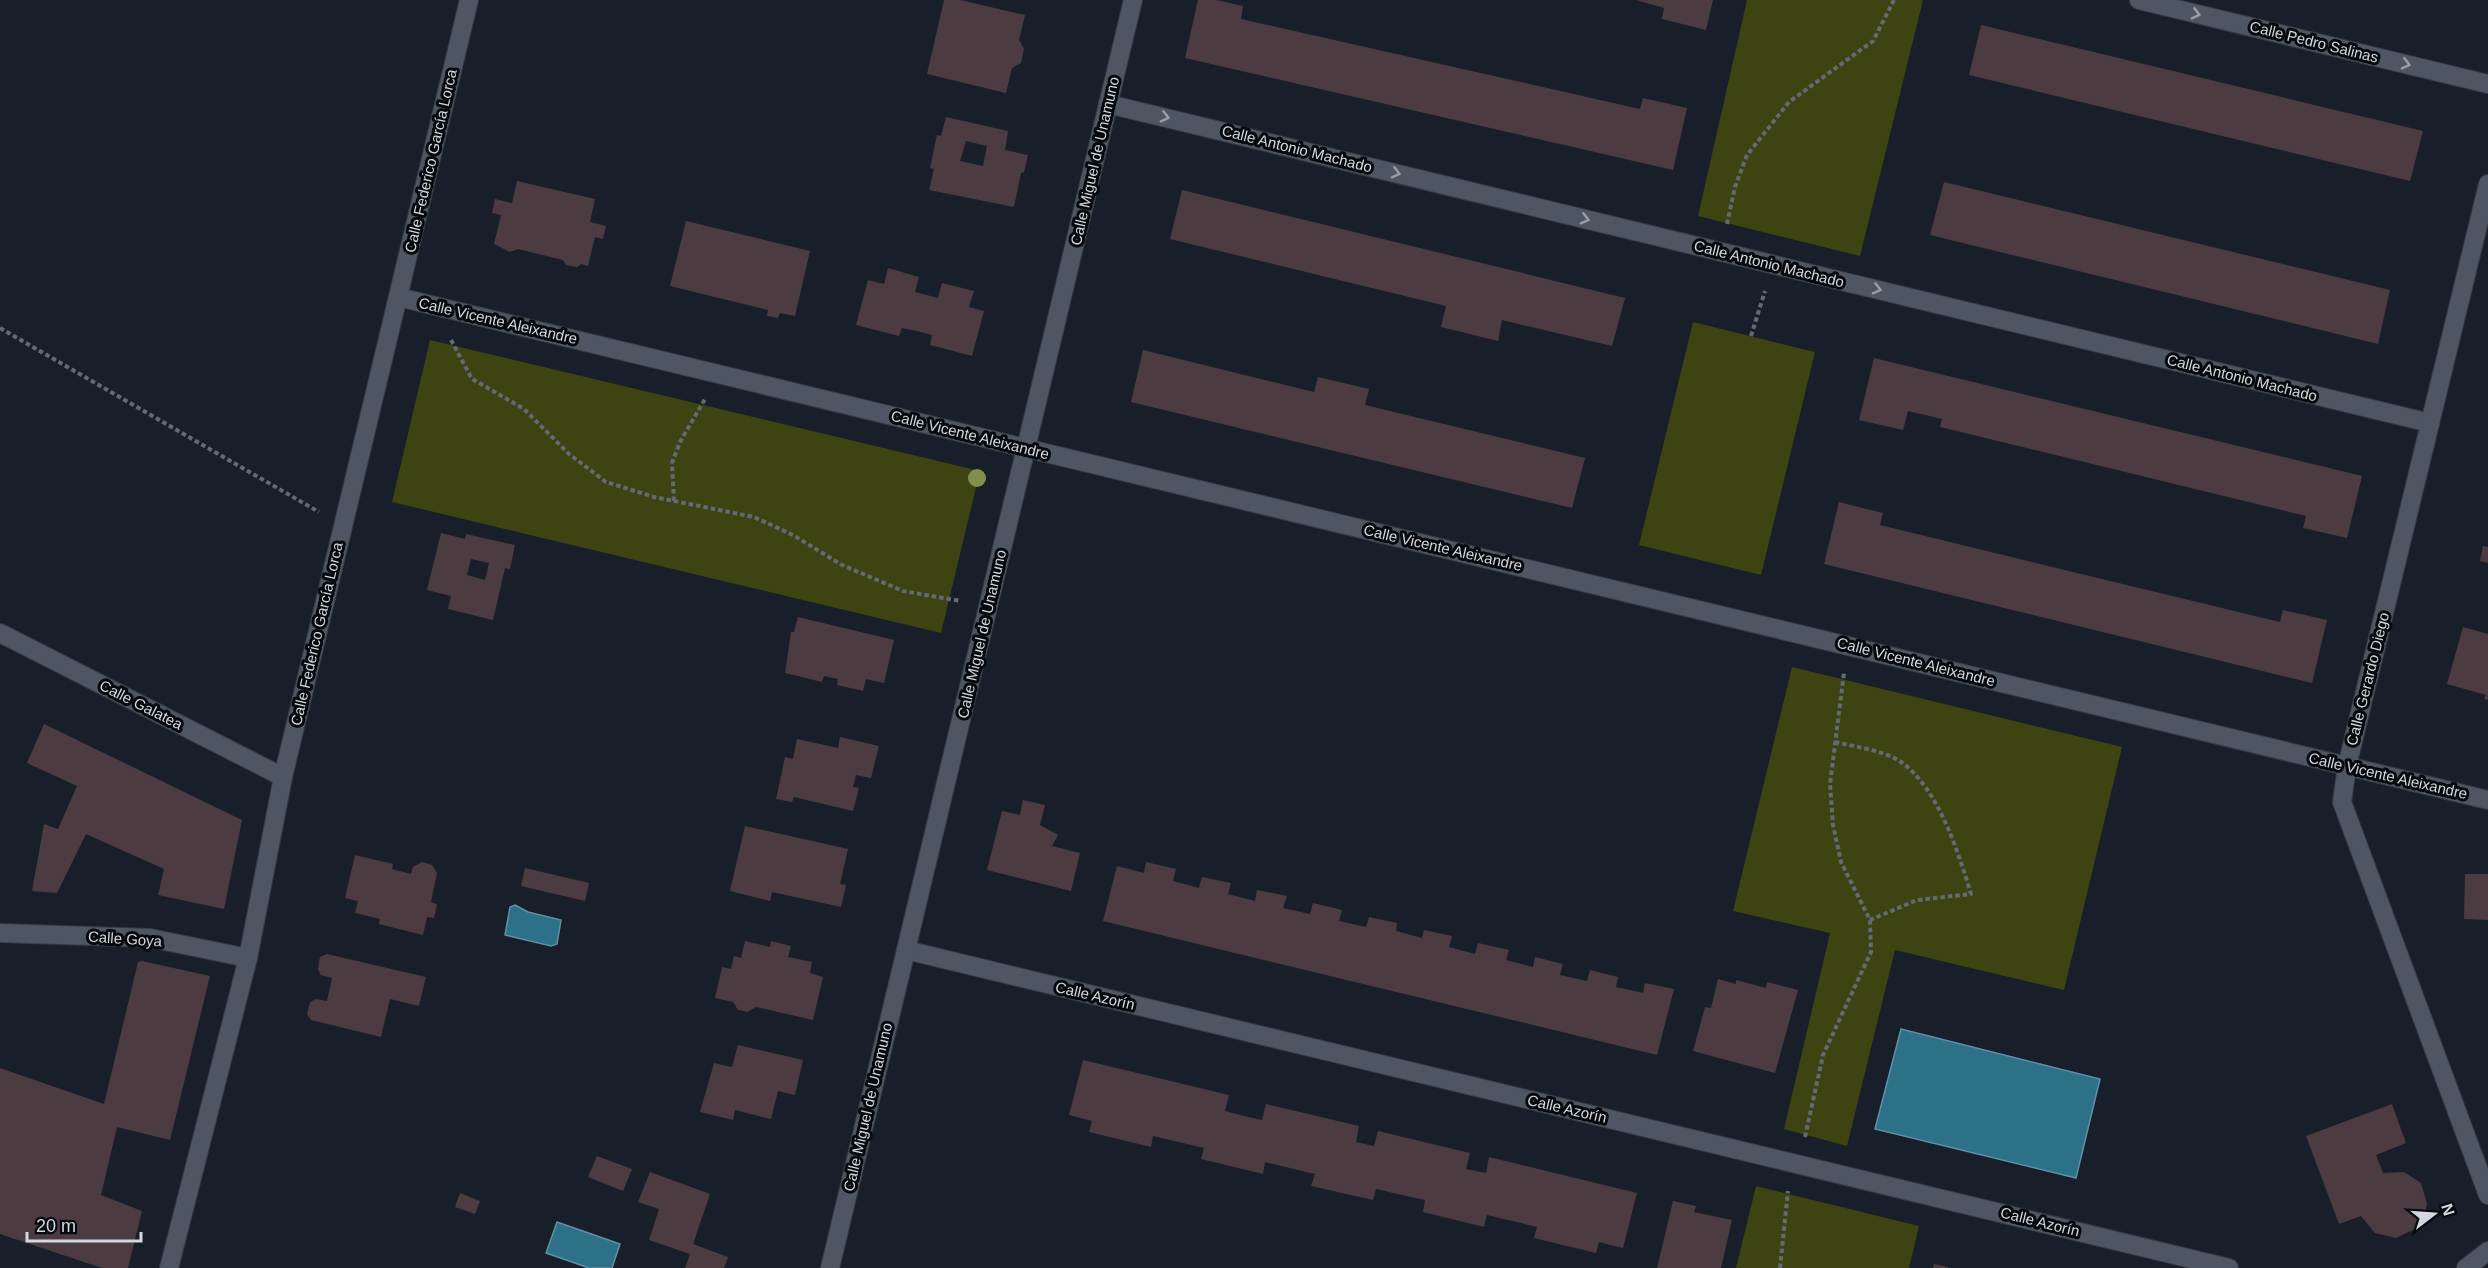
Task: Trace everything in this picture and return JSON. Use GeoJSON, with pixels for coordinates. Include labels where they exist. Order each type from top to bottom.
{"type":"FeatureCollection","features":[{"type":"Feature","properties":{"kind":"street","name":"Calle Federico García Lorca"},"geometry":{"type":"LineString","coordinates":[[169,1268],[248,958],[283,777],[469,0]]}},
{"type":"Feature","properties":{"kind":"street","name":"Calle Miguel de Unamuno"},"geometry":{"type":"LineString","coordinates":[[830,1268],[1133,0]]}},
{"type":"Feature","properties":{"kind":"street","name":"Calle Pedro Salinas"},"geometry":{"type":"LineString","coordinates":[[2139,0],[2488,84]]}},
{"type":"Feature","properties":{"kind":"street","name":"Calle Antonio Machado"},"geometry":{"type":"LineString","coordinates":[[1108,104],[2430,423]]}},
{"type":"Feature","properties":{"kind":"street","name":"Calle Gerardo Diego"},"geometry":{"type":"LineString","coordinates":[[2488,184],[2347,766],[2342,802],[2488,1195]]}},
{"type":"Feature","properties":{"kind":"street","name":"Calle Vicente Aleixandre"},"geometry":{"type":"LineString","coordinates":[[398,297],[2488,800]]}},
{"type":"Feature","properties":{"kind":"street","name":"Calle Galatea"},"geometry":{"type":"LineString","coordinates":[[0,633],[283,777]]}},
{"type":"Feature","properties":{"kind":"street","name":"Calle Goya"},"geometry":{"type":"LineString","coordinates":[[0,933],[150,938],[248,958]]}},
{"type":"Feature","properties":{"kind":"street","name":"Calle Azorín"},"geometry":{"type":"LineString","coordinates":[[906,950],[2229,1268]]}},
{"type":"Feature","properties":{"kind":"street"},"geometry":{"type":"LineString","coordinates":[[2466,1268],[2488,1251]]}},
{"type":"Feature","properties":{"kind":"path"},"geometry":{"type":"LineString","coordinates":[[1721,252],[1735,187],[1747,155],[1789,102],[1874,41],[1894,0]]}},
{"type":"Feature","properties":{"kind":"path"},"geometry":{"type":"LineString","coordinates":[[1751,336],[1773,264]]}},
{"type":"Feature","properties":{"kind":"path"},"geometry":{"type":"LineString","coordinates":[[431,305],[472,379],[524,409],[569,454],[606,482],[674,501],[754,517],[793,535],[842,565],[903,591],[988,606]]}},
{"type":"Feature","properties":{"kind":"path"},"geometry":{"type":"LineString","coordinates":[[0,328],[343,526]]}},
{"type":"Feature","properties":{"kind":"path"},"geometry":{"type":"LineString","coordinates":[[674,501],[672,463],[680,442],[718,374]]}},
{"type":"Feature","properties":{"kind":"path"},"geometry":{"type":"LineString","coordinates":[[1780,1268],[1783,1224],[1824,1055],[1871,952],[1870,921],[1841,862],[1833,825],[1830,784],[1848,646]]}},
{"type":"Feature","properties":{"kind":"path"},"geometry":{"type":"LineString","coordinates":[[1835,742],[1871,750],[1900,762],[1923,784],[1956,847],[1971,894],[1917,900],[1870,921]]}},
{"type":"Feature","properties":{"kind":"green space"},"geometry":{"type":"Polygon","coordinates":[[[1747,0],[1923,0],[1860,256],[1698,216],[1747,0]]]}},
{"type":"Feature","properties":{"kind":"green space"},"geometry":{"type":"Polygon","coordinates":[[[1693,322],[1815,352],[1761,575],[1639,545],[1693,322]]]}},
{"type":"Feature","properties":{"kind":"green space"},"geometry":{"type":"Polygon","coordinates":[[[430,340],[980,471],[941,633],[392,502],[430,340]]]}},
{"type":"Feature","properties":{"kind":"green space"},"geometry":{"type":"Polygon","coordinates":[[[1792,667],[2122,747],[2064,990],[1895,950],[1847,1146],[1784,1129],[1830,933],[1733,911],[1792,667]]]}},
{"type":"Feature","properties":{"kind":"green space"},"geometry":{"type":"Polygon","coordinates":[[[1756,1186],[1919,1226],[1909,1268],[1736,1268],[1756,1186]]]}},
{"type":"Feature","properties":{"kind":"water"},"geometry":{"type":"Polygon","coordinates":[[[515,905],[528,912],[561,920],[557,944],[551,946],[505,935],[510,907],[515,905]]]}},
{"type":"Feature","properties":{"kind":"water"},"geometry":{"type":"Polygon","coordinates":[[[1901,1029],[2100,1079],[2076,1178],[1875,1129],[1901,1029]]]}},
{"type":"Feature","properties":{"kind":"water"},"geometry":{"type":"Polygon","coordinates":[[[557,1222],[620,1244],[612,1268],[589,1268],[546,1253],[557,1222]]]}},
{"type":"Feature","properties":{"kind":"building"},"geometry":{"type":"Polygon","coordinates":[[[944,0],[960,0],[1025,15],[1019,40],[1024,49],[1021,63],[1012,68],[1006,93],[927,74],[944,0]]]}},
{"type":"Feature","properties":{"kind":"building"},"geometry":{"type":"Polygon","coordinates":[[[1198,0],[1216,0],[1243,6],[1241,19],[1640,109],[1643,98],[1687,108],[1673,170],[1185,58],[1198,0]]]}},
{"type":"Feature","properties":{"kind":"building"},"geometry":{"type":"Polygon","coordinates":[[[1636,0],[1713,0],[1706,30],[1662,19],[1664,8],[1636,0]]]}},
{"type":"Feature","properties":{"kind":"building"},"geometry":{"type":"Polygon","coordinates":[[[1981,25],[2423,131],[2410,181],[1969,75],[1981,25]]]}},
{"type":"Feature","properties":{"kind":"building"},"geometry":{"type":"Polygon","coordinates":[[[946,117],[1008,131],[1005,150],[1028,155],[1024,172],[1021,173],[1014,207],[929,190],[934,169],[930,168],[937,135],[941,136],[946,117]],[[966,141],[960,161],[983,166],[987,146],[966,141]]]}},
{"type":"Feature","properties":{"kind":"building"},"geometry":{"type":"Polygon","coordinates":[[[517,181],[595,199],[590,222],[606,226],[603,239],[595,237],[588,266],[566,265],[563,260],[518,249],[510,252],[494,244],[501,215],[492,213],[495,199],[512,203],[517,181]]]}},
{"type":"Feature","properties":{"kind":"building"},"geometry":{"type":"Polygon","coordinates":[[[1944,182],[2390,290],[2378,344],[1930,235],[1944,182]]]}},
{"type":"Feature","properties":{"kind":"building"},"geometry":{"type":"Polygon","coordinates":[[[1182,190],[1625,298],[1612,346],[1502,320],[1498,341],[1441,327],[1446,306],[1170,239],[1182,190]]]}},
{"type":"Feature","properties":{"kind":"building"},"geometry":{"type":"Polygon","coordinates":[[[686,221],[810,251],[795,316],[780,313],[778,318],[767,316],[768,310],[670,286],[686,221]]]}},
{"type":"Feature","properties":{"kind":"building"},"geometry":{"type":"Polygon","coordinates":[[[888,268],[919,277],[915,292],[938,298],[942,283],[974,291],[969,307],[984,311],[972,356],[930,345],[932,335],[902,328],[899,336],[856,325],[868,280],[884,284],[888,268]]]}},
{"type":"Feature","properties":{"kind":"building"},"geometry":{"type":"Polygon","coordinates":[[[1143,350],[1314,392],[1318,377],[1369,389],[1365,405],[1585,458],[1572,508],[1131,402],[1143,350]]]}},
{"type":"Feature","properties":{"kind":"building"},"geometry":{"type":"Polygon","coordinates":[[[1874,358],[2362,476],[2347,538],[2303,528],[2306,516],[1940,427],[1942,419],[1908,411],[1903,430],[1859,420],[1874,358]]]}},
{"type":"Feature","properties":{"kind":"building"},"geometry":{"type":"Polygon","coordinates":[[[1839,502],[1883,513],[1880,525],[2077,573],[2280,622],[2283,610],[2327,620],[2312,683],[1824,564],[1839,502]]]}},
{"type":"Feature","properties":{"kind":"building"},"geometry":{"type":"Polygon","coordinates":[[[441,533],[465,539],[466,534],[515,545],[510,569],[505,568],[493,620],[448,609],[451,596],[427,590],[441,533]],[[471,559],[467,575],[485,580],[489,563],[471,559]]]}},
{"type":"Feature","properties":{"kind":"building"},"geometry":{"type":"Polygon","coordinates":[[[2483,546],[2488,547],[2488,563],[2480,561],[2483,546]]]}},
{"type":"Feature","properties":{"kind":"building"},"geometry":{"type":"Polygon","coordinates":[[[798,617],[894,640],[884,683],[866,679],[863,691],[837,685],[838,679],[824,676],[822,682],[785,673],[791,632],[794,632],[798,617]]]}},
{"type":"Feature","properties":{"kind":"building"},"geometry":{"type":"Polygon","coordinates":[[[2463,627],[2488,634],[2488,700],[2484,699],[2486,695],[2447,684],[2463,627]]]}},
{"type":"Feature","properties":{"kind":"building"},"geometry":{"type":"Polygon","coordinates":[[[44,724],[242,820],[224,909],[158,895],[164,869],[86,834],[57,893],[32,891],[44,824],[58,829],[77,786],[27,763],[44,724]]]}},
{"type":"Feature","properties":{"kind":"building"},"geometry":{"type":"Polygon","coordinates":[[[840,737],[879,746],[871,778],[856,775],[853,787],[859,788],[853,811],[794,797],[792,802],[776,799],[785,757],[793,759],[797,739],[838,748],[840,737]]]}},
{"type":"Feature","properties":{"kind":"building"},"geometry":{"type":"Polygon","coordinates":[[[1023,800],[1045,805],[1040,825],[1058,835],[1052,846],[1080,853],[1071,891],[987,870],[1002,811],[1020,815],[1023,800]]]}},
{"type":"Feature","properties":{"kind":"building"},"geometry":{"type":"Polygon","coordinates":[[[745,826],[848,849],[840,884],[846,885],[841,907],[772,892],[770,901],[730,891],[745,826]]]}},
{"type":"Feature","properties":{"kind":"building"},"geometry":{"type":"Polygon","coordinates":[[[355,855],[393,864],[392,869],[411,874],[413,867],[422,862],[432,865],[437,873],[431,902],[437,904],[434,918],[427,917],[423,935],[379,924],[380,919],[355,913],[358,901],[345,898],[355,855]]]}},
{"type":"Feature","properties":{"kind":"building"},"geometry":{"type":"Polygon","coordinates":[[[1146,862],[1176,869],[1173,881],[1199,888],[1202,877],[1231,883],[1228,894],[1255,901],[1257,890],[1287,896],[1283,908],[1310,914],[1313,903],[1342,910],[1339,921],[1366,927],[1369,917],[1397,923],[1396,931],[1422,938],[1424,930],[1452,936],[1449,947],[1475,954],[1478,943],[1509,950],[1506,960],[1533,967],[1535,957],[1563,964],[1560,975],[1587,981],[1590,970],[1618,977],[1616,987],[1643,993],[1645,983],[1674,989],[1657,1055],[1103,921],[1117,866],[1144,873],[1146,862]]]}},
{"type":"Feature","properties":{"kind":"building"},"geometry":{"type":"Polygon","coordinates":[[[525,868],[589,883],[585,901],[521,886],[525,868]]]}},
{"type":"Feature","properties":{"kind":"building"},"geometry":{"type":"Polygon","coordinates":[[[2465,874],[2488,874],[2488,920],[2464,919],[2465,874]]]}},
{"type":"Feature","properties":{"kind":"building"},"geometry":{"type":"Polygon","coordinates":[[[745,941],[770,947],[771,941],[791,946],[788,957],[812,962],[810,973],[823,977],[813,1020],[756,1007],[747,1012],[738,1010],[733,1002],[715,998],[722,967],[731,969],[734,956],[741,958],[745,941]]]}},
{"type":"Feature","properties":{"kind":"building"},"geometry":{"type":"Polygon","coordinates":[[[327,954],[426,977],[419,1006],[390,999],[381,1037],[311,1020],[307,1014],[310,1002],[316,999],[327,1001],[332,978],[321,975],[318,969],[320,957],[327,954]]]}},
{"type":"Feature","properties":{"kind":"building"},"geometry":{"type":"Polygon","coordinates":[[[138,962],[210,976],[170,1140],[117,1127],[101,1195],[142,1211],[128,1268],[102,1268],[0,1234],[0,1068],[104,1104],[138,962]]]}},
{"type":"Feature","properties":{"kind":"building"},"geometry":{"type":"Polygon","coordinates":[[[1718,979],[1736,984],[1736,980],[1766,988],[1767,982],[1798,990],[1775,1073],[1693,1051],[1705,1007],[1711,1008],[1718,979]]]}},
{"type":"Feature","properties":{"kind":"building"},"geometry":{"type":"Polygon","coordinates":[[[738,1045],[803,1060],[795,1095],[778,1091],[771,1119],[735,1110],[733,1120],[700,1112],[714,1063],[732,1067],[738,1045]]]}},
{"type":"Feature","properties":{"kind":"building"},"geometry":{"type":"Polygon","coordinates":[[[1083,1060],[1229,1095],[1225,1111],[1244,1116],[1262,1120],[1266,1104],[1359,1126],[1356,1142],[1374,1146],[1378,1131],[1470,1153],[1466,1169],[1486,1173],[1489,1157],[1637,1193],[1623,1248],[1599,1242],[1596,1253],[1534,1238],[1537,1227],[1487,1215],[1484,1227],[1423,1212],[1425,1200],[1376,1189],[1373,1200],[1311,1186],[1315,1174],[1265,1162],[1263,1174],[1201,1159],[1204,1148],[1153,1136],[1151,1147],[1089,1132],[1092,1121],[1069,1115],[1083,1060]]]}},
{"type":"Feature","properties":{"kind":"building"},"geometry":{"type":"Polygon","coordinates":[[[2392,1104],[2406,1143],[2376,1155],[2383,1173],[2404,1172],[2421,1183],[2427,1204],[2424,1218],[2415,1229],[2396,1238],[2375,1233],[2361,1216],[2339,1224],[2306,1136],[2392,1104]]]}},
{"type":"Feature","properties":{"kind":"building"},"geometry":{"type":"Polygon","coordinates":[[[597,1156],[632,1169],[623,1191],[588,1177],[597,1156]]]}},
{"type":"Feature","properties":{"kind":"building"},"geometry":{"type":"Polygon","coordinates":[[[650,1172],[710,1194],[693,1244],[728,1257],[724,1268],[685,1268],[690,1254],[649,1240],[659,1209],[638,1202],[650,1172]]]}},
{"type":"Feature","properties":{"kind":"building"},"geometry":{"type":"Polygon","coordinates":[[[460,1193],[480,1201],[475,1214],[455,1207],[460,1193]]]}},
{"type":"Feature","properties":{"kind":"building"},"geometry":{"type":"Polygon","coordinates":[[[1673,1201],[1696,1206],[1694,1212],[1732,1220],[1721,1268],[1657,1268],[1673,1201]]]}},
{"type":"Feature","properties":{"kind":"building"},"geometry":{"type":"Polygon","coordinates":[[[1934,1264],[1948,1267],[1948,1268],[1933,1268],[1934,1264]]]}}]}
